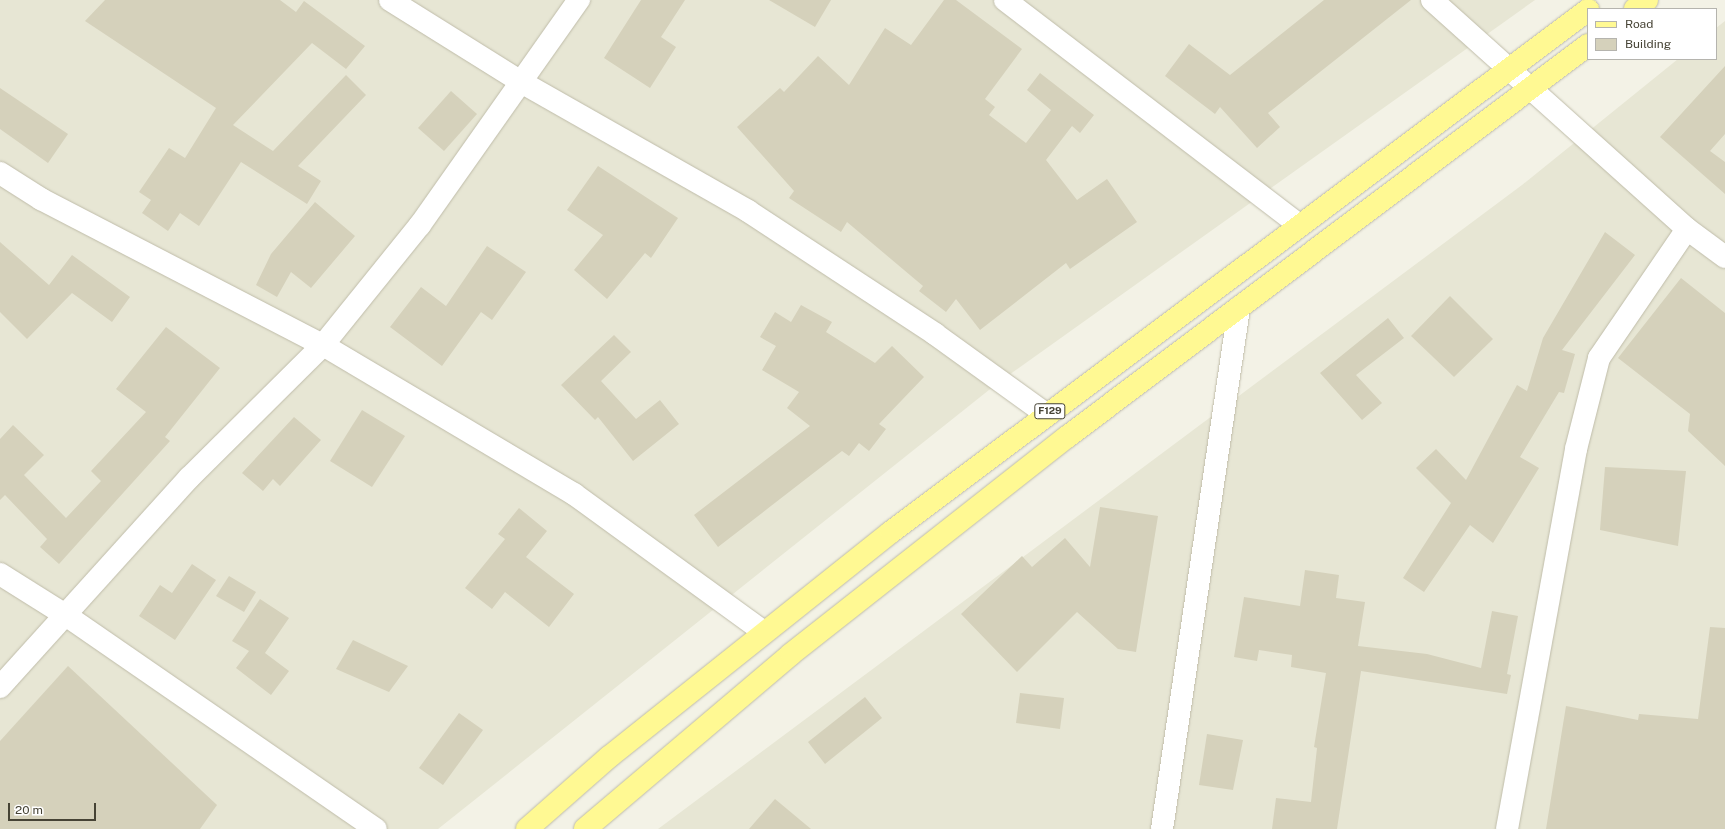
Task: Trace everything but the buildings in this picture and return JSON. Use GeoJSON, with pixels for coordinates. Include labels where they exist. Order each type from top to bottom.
{"type":"FeatureCollection","features":[{"type":"Feature","properties":{"kind":"main road","name":"F129"},"geometry":{"type":"LineString","coordinates":[[1592,8],[1602,0]]}},
{"type":"Feature","properties":{"kind":"main road"},"geometry":{"type":"LineString","coordinates":[[1636,8],[1647,0]]}},
{"type":"Feature","properties":{"kind":"main road","name":"F129"},"geometry":{"type":"LineString","coordinates":[[527,829],[764,632],[1046,414],[1299,224],[1587,11]]}},
{"type":"Feature","properties":{"kind":"main road","name":"F129"},"geometry":{"type":"LineString","coordinates":[[585,829],[791,654],[1066,437],[1587,46]]}},
{"type":"Feature","properties":{"kind":"street"},"geometry":{"type":"LineString","coordinates":[[390,0],[523,83],[748,211],[935,334],[1046,414]]}},
{"type":"Feature","properties":{"kind":"street"},"geometry":{"type":"LineString","coordinates":[[0,687],[67,616],[189,478],[323,345],[420,225],[523,83],[579,0]]}},
{"type":"Feature","properties":{"kind":"street"},"geometry":{"type":"LineString","coordinates":[[1005,0],[1299,224]]}},
{"type":"Feature","properties":{"kind":"street"},"geometry":{"type":"LineString","coordinates":[[1432,0],[1508,69],[1532,87],[1688,228],[1725,257]]}},
{"type":"Feature","properties":{"kind":"street"},"geometry":{"type":"LineString","coordinates":[[0,173],[41,199],[323,345],[574,494],[764,632]]}},
{"type":"Feature","properties":{"kind":"street"},"geometry":{"type":"LineString","coordinates":[[1507,829],[1576,449],[1599,358],[1688,228]]}},
{"type":"Feature","properties":{"kind":"street"},"geometry":{"type":"LineString","coordinates":[[1162,829],[1239,308]]}},
{"type":"Feature","properties":{"kind":"street"},"geometry":{"type":"LineString","coordinates":[[0,574],[67,616],[376,829]]}},
{"type":"Feature","properties":{"kind":"shaded area"},"geometry":{"type":"Polygon","coordinates":[[[0,0],[1535,0],[999,382],[438,829],[0,829],[0,0]]]}},
{"type":"Feature","properties":{"kind":"shaded area"},"geometry":{"type":"Polygon","coordinates":[[[1725,21],[1725,829],[658,829],[1522,185],[1677,60],[1717,60],[1717,27],[1725,21]]]}}]}
